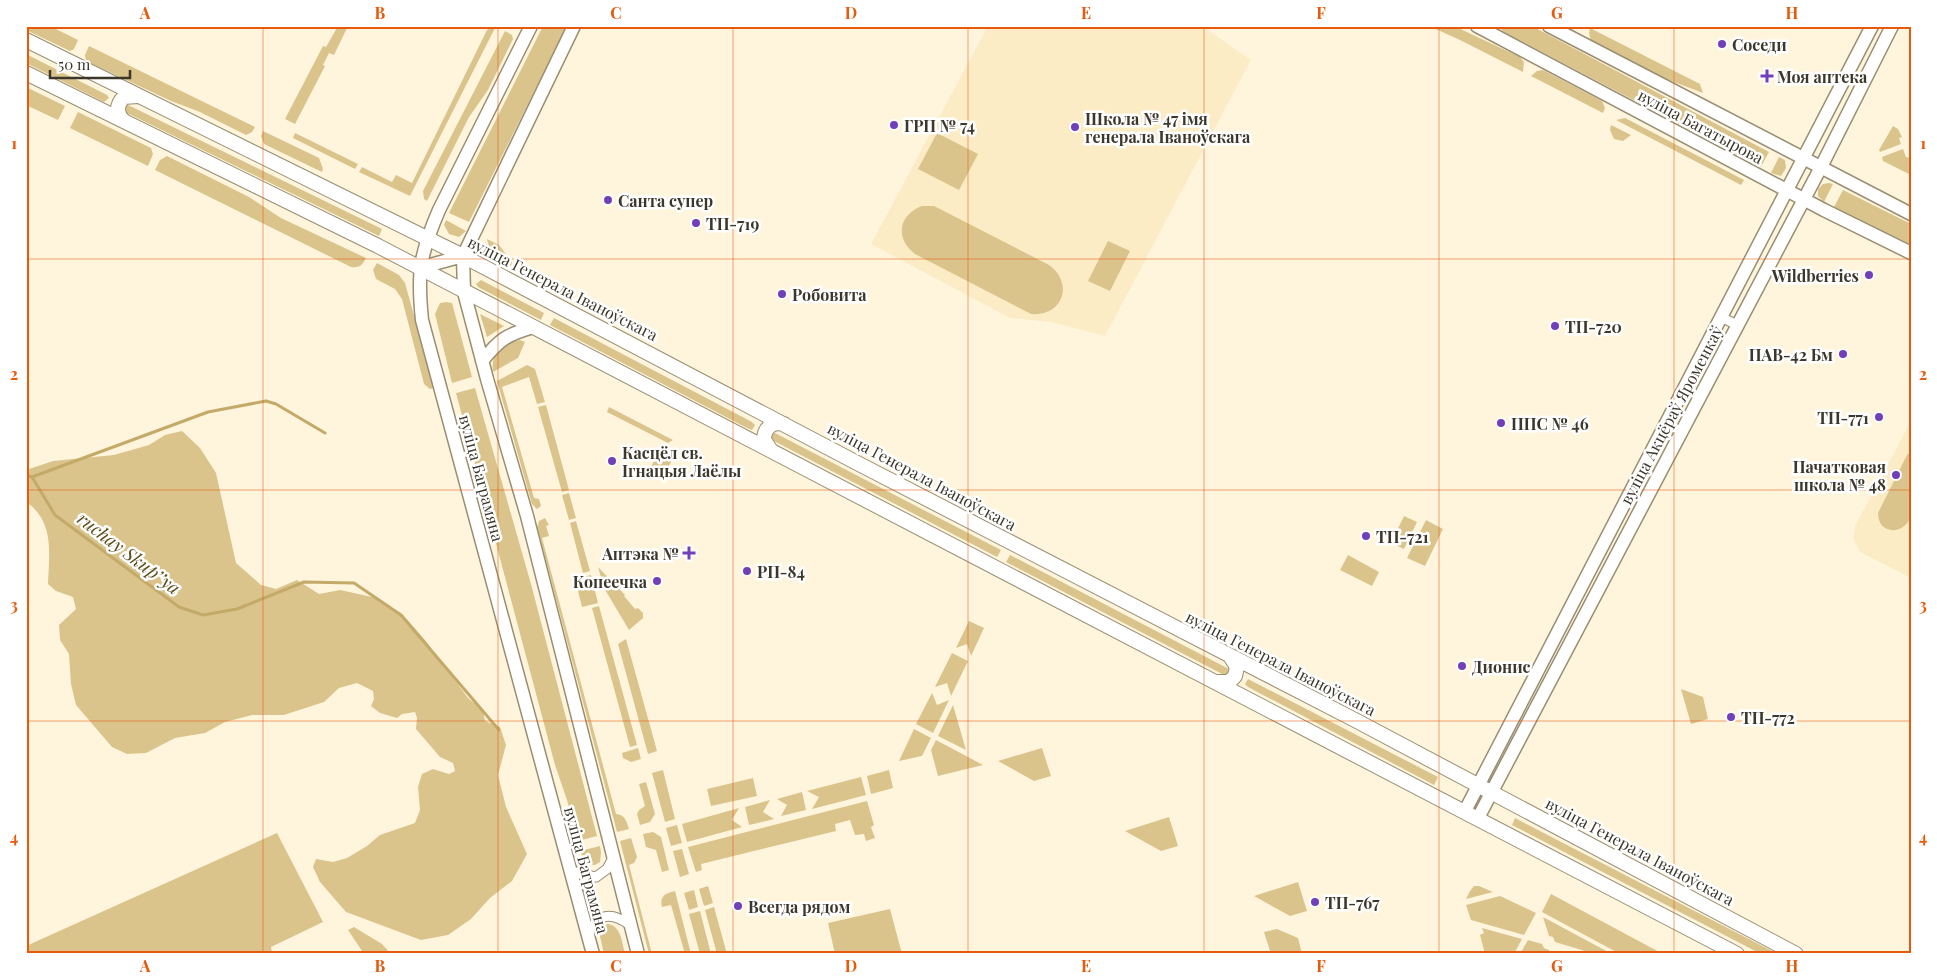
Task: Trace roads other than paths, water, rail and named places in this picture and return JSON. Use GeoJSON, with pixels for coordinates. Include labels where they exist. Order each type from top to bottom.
{"type":"FeatureCollection","features":[{"type":"Feature","properties":{"kind":"main road","name":"вуліца Генерала Іваноўскага"},"geometry":{"type":"LineString","coordinates":[[26,40],[111,84],[464,256],[1796,954]]}},
{"type":"Feature","properties":{"kind":"main road"},"geometry":{"type":"LineString","coordinates":[[26,73],[289,201],[770,449],[1737,954]]}},
{"type":"Feature","properties":{"kind":"main road"},"geometry":{"type":"LineString","coordinates":[[98,109],[107,107],[113,101],[115,94],[111,84]]}},
{"type":"Feature","properties":{"kind":"main road"},"geometry":{"type":"LineString","coordinates":[[124,122],[118,114],[119,104],[124,97],[136,96]]}},
{"type":"Feature","properties":{"kind":"main road"},"geometry":{"type":"LineString","coordinates":[[743,435],[750,435],[760,430],[762,416],[757,409]]}},
{"type":"Feature","properties":{"kind":"main road"},"geometry":{"type":"LineString","coordinates":[[770,449],[764,440],[767,429],[776,423],[784,424]]}},
{"type":"Feature","properties":{"kind":"main road"},"geometry":{"type":"LineString","coordinates":[[1217,682],[1229,682],[1235,676],[1237,667],[1230,656]]}},
{"type":"Feature","properties":{"kind":"main road"},"geometry":{"type":"LineString","coordinates":[[1244,696],[1239,688],[1241,679],[1246,673],[1257,670]]}},
{"type":"Feature","properties":{"kind":"street","name":"вуліца Баграмяна"},"geometry":{"type":"LineString","coordinates":[[531,26],[441,205],[427,238],[419,268],[419,288],[422,320],[593,954]]}},
{"type":"Feature","properties":{"kind":"street","name":"вуліца Баграмяна"},"geometry":{"type":"LineString","coordinates":[[574,26],[464,256],[464,292],[527,516],[638,954]]}},
{"type":"Feature","properties":{"kind":"street","name":"вуліца Багатырова"},"geometry":{"type":"LineString","coordinates":[[1477,26],[1493,31],[1787,190],[1911,253]]}},
{"type":"Feature","properties":{"kind":"street","name":"вуліца Багатырова"},"geometry":{"type":"LineString","coordinates":[[1549,26],[1911,214]]}},
{"type":"Feature","properties":{"kind":"street","name":"вуліца Акцёраў Яроменкаў"},"geometry":{"type":"LineString","coordinates":[[1465,811],[1872,26]]}},
{"type":"Feature","properties":{"kind":"street","name":"вуліца Акцёраў Яроменкаў"},"geometry":{"type":"LineString","coordinates":[[1478,818],[1821,166],[1892,26]]}},
{"type":"Feature","properties":{"kind":"street"},"geometry":{"type":"LineString","coordinates":[[419,268],[464,256]]}},
{"type":"Feature","properties":{"kind":"street"},"geometry":{"type":"LineString","coordinates":[[1721,317],[1737,325]]}},
{"type":"Feature","properties":{"kind":"street"},"geometry":{"type":"LineString","coordinates":[[482,361],[496,344],[510,333],[532,327]]}},
{"type":"Feature","properties":{"kind":"street"},"geometry":{"type":"LineString","coordinates":[[1701,354],[1717,362]]}},
{"type":"Feature","properties":{"kind":"street"},"geometry":{"type":"LineString","coordinates":[[1642,469],[1657,477]]}},
{"type":"Feature","properties":{"kind":"street"},"geometry":{"type":"LineString","coordinates":[[1621,510],[1636,517]]}},
{"type":"Feature","properties":{"kind":"street"},"geometry":{"type":"LineString","coordinates":[[1568,612],[1582,619]]}},
{"type":"Feature","properties":{"kind":"street"},"geometry":{"type":"LineString","coordinates":[[571,870],[596,877],[607,869],[613,858]]}},
{"type":"Feature","properties":{"kind":"street"},"geometry":{"type":"LineString","coordinates":[[588,936],[596,920],[604,917],[614,916],[621,918],[630,925]]}},
{"type":"Feature","properties":{"kind":"waterway"},"geometry":{"type":"LineString","coordinates":[[32,477],[208,412],[266,401],[276,404],[325,433]]}},
{"type":"Feature","properties":{"kind":"waterway","name":"ruchay Skup’’ya"},"geometry":{"type":"LineString","coordinates":[[26,475],[32,477],[55,515],[179,607],[203,615],[237,609],[304,582],[354,583],[401,615],[499,730]]}},
{"type":"Feature","properties":{"kind":"place","name":"Соседи"},"geometry":{"type":"Point","coordinates":[1722,44]}},
{"type":"Feature","properties":{"kind":"place","name":"Моя аптека"},"geometry":{"type":"Point","coordinates":[1767,76]}},
{"type":"Feature","properties":{"kind":"place","name":"ГРП № 74"},"geometry":{"type":"Point","coordinates":[894,125]}},
{"type":"Feature","properties":{"kind":"place","name":"Школа № 47 імя генерала Іваноўскага"},"geometry":{"type":"Point","coordinates":[1075,127]}},
{"type":"Feature","properties":{"kind":"place","name":"Санта супер"},"geometry":{"type":"Point","coordinates":[608,200]}},
{"type":"Feature","properties":{"kind":"place","name":"ТП-719"},"geometry":{"type":"Point","coordinates":[696,223]}},
{"type":"Feature","properties":{"kind":"place","name":"Wildberries"},"geometry":{"type":"Point","coordinates":[1869,275]}},
{"type":"Feature","properties":{"kind":"place","name":"Робовита"},"geometry":{"type":"Point","coordinates":[782,294]}},
{"type":"Feature","properties":{"kind":"place","name":"ТП-720"},"geometry":{"type":"Point","coordinates":[1555,326]}},
{"type":"Feature","properties":{"kind":"place","name":"ПАВ-42 Бм"},"geometry":{"type":"Point","coordinates":[1843,354]}},
{"type":"Feature","properties":{"kind":"place","name":"ТП-771"},"geometry":{"type":"Point","coordinates":[1879,417]}},
{"type":"Feature","properties":{"kind":"place","name":"ППС № 46"},"geometry":{"type":"Point","coordinates":[1501,423]}},
{"type":"Feature","properties":{"kind":"place","name":"Касцёл св. Ігнацыя Лаёлы"},"geometry":{"type":"Point","coordinates":[612,461]}},
{"type":"Feature","properties":{"kind":"place","name":"Пачатковая школа № 48"},"geometry":{"type":"Point","coordinates":[1896,475]}},
{"type":"Feature","properties":{"kind":"place","name":"ТП-721"},"geometry":{"type":"Point","coordinates":[1366,536]}},
{"type":"Feature","properties":{"kind":"place","name":"Аптэка №"},"geometry":{"type":"Point","coordinates":[689,553]}},
{"type":"Feature","properties":{"kind":"place","name":"РП-84"},"geometry":{"type":"Point","coordinates":[747,571]}},
{"type":"Feature","properties":{"kind":"place","name":"Копеечка"},"geometry":{"type":"Point","coordinates":[657,581]}},
{"type":"Feature","properties":{"kind":"place","name":"Дионис"},"geometry":{"type":"Point","coordinates":[1462,666]}},
{"type":"Feature","properties":{"kind":"place","name":"ТП-772"},"geometry":{"type":"Point","coordinates":[1731,717]}},
{"type":"Feature","properties":{"kind":"place","name":"ТП-767"},"geometry":{"type":"Point","coordinates":[1315,902]}},
{"type":"Feature","properties":{"kind":"place","name":"Всегда рядом"},"geometry":{"type":"Point","coordinates":[738,906]}}]}
